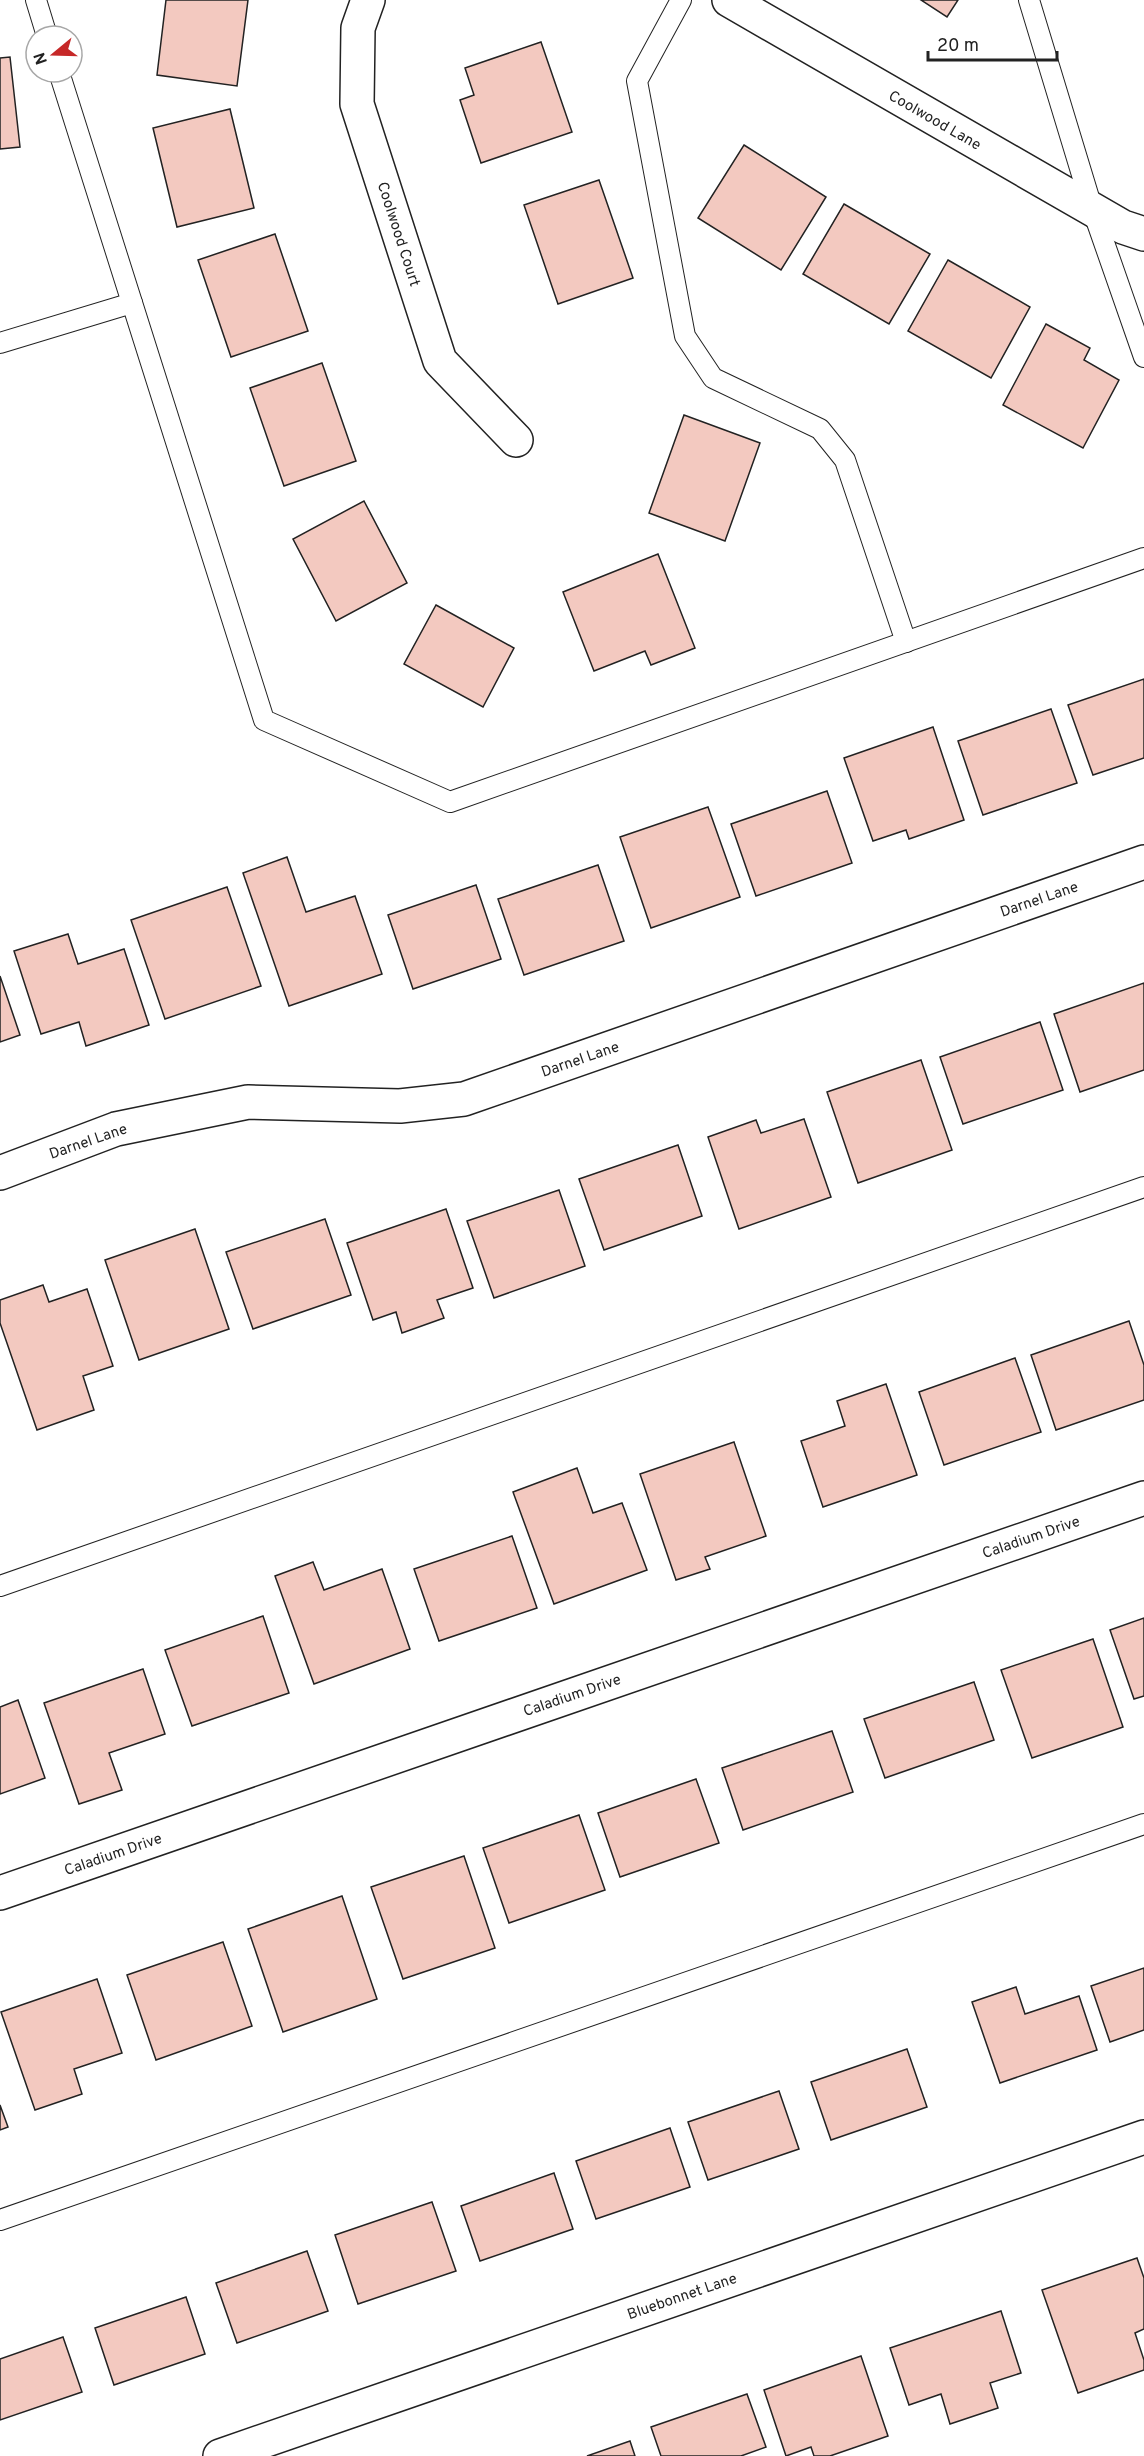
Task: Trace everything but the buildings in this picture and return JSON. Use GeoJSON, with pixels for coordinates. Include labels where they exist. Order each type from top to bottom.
{"type":"FeatureCollection","features":[{"type":"Feature","properties":{"kind":"street","name":"Coolwood Court"},"geometry":{"type":"LineString","coordinates":[[368,0],[358,28],[357,104],[440,361],[516,440]]}},
{"type":"Feature","properties":{"kind":"street","name":"Coolwood Lane"},"geometry":{"type":"LineString","coordinates":[[729,0],[1123,227],[1144,234]]}},
{"type":"Feature","properties":{"kind":"street","name":"Darnel Lane"},"geometry":{"type":"LineString","coordinates":[[0,1173],[116,1129],[248,1102],[400,1106],[464,1099],[1144,862]]}},
{"type":"Feature","properties":{"kind":"street","name":"Caladium Drive"},"geometry":{"type":"LineString","coordinates":[[0,1893],[1144,1498]]}},
{"type":"Feature","properties":{"kind":"street","name":"Bluebonnet Lane"},"geometry":{"type":"LineString","coordinates":[[220,2456],[1144,2137]]}},
{"type":"Feature","properties":{"kind":"lane"},"geometry":{"type":"LineString","coordinates":[[36,0],[44,24]]}},
{"type":"Feature","properties":{"kind":"lane"},"geometry":{"type":"LineString","coordinates":[[681,0],[637,81],[685,336],[713,378],[820,429],[845,460],[906,642]]}},
{"type":"Feature","properties":{"kind":"lane"},"geometry":{"type":"LineString","coordinates":[[1029,0],[1094,210],[1144,357]]}},
{"type":"Feature","properties":{"kind":"lane"},"geometry":{"type":"LineString","coordinates":[[63,84],[264,720],[450,802],[1144,558]]}},
{"type":"Feature","properties":{"kind":"lane"},"geometry":{"type":"LineString","coordinates":[[0,344],[132,303]]}},
{"type":"Feature","properties":{"kind":"lane"},"geometry":{"type":"LineString","coordinates":[[0,1586],[1144,1187]]}},
{"type":"Feature","properties":{"kind":"lane"},"geometry":{"type":"LineString","coordinates":[[0,2220],[1144,1824]]}}]}
